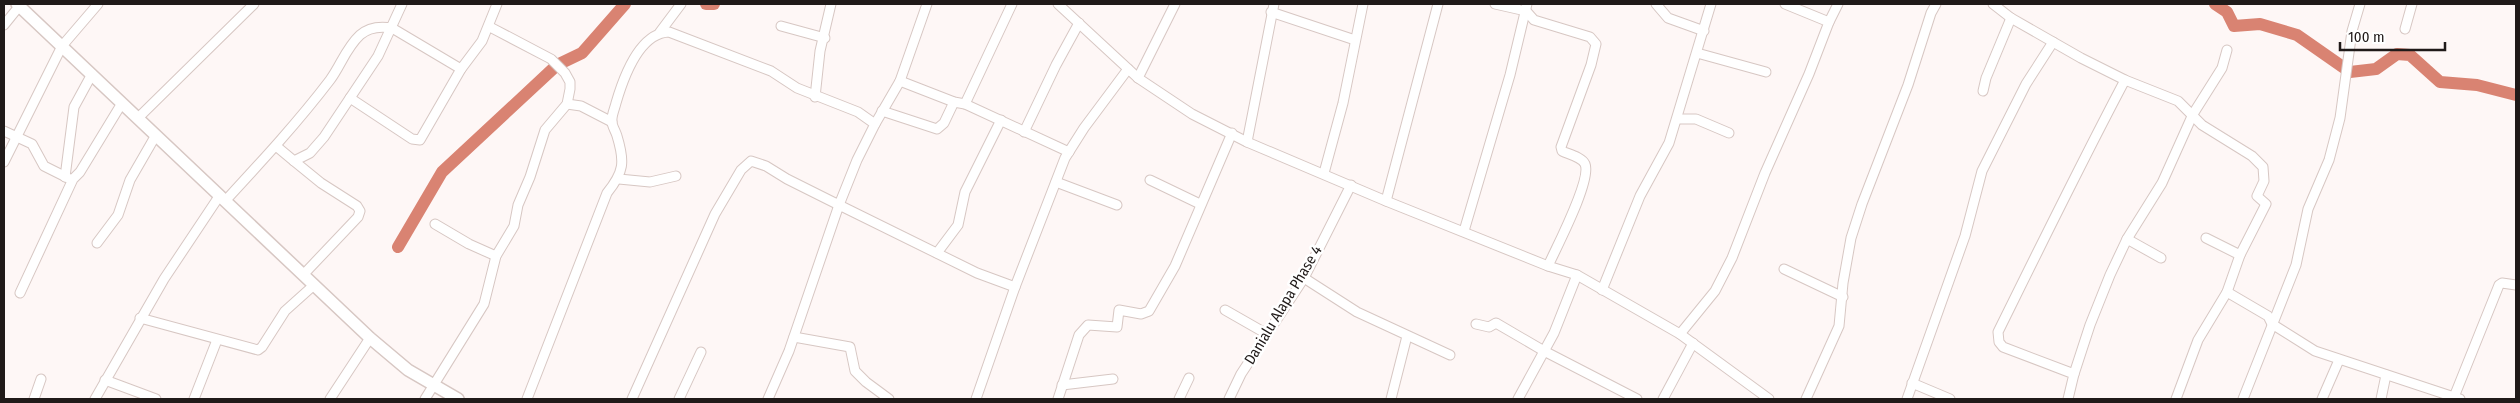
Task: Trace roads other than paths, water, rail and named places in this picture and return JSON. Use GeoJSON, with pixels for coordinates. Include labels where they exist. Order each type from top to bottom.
{"type":"FeatureCollection","features":[{"type":"Feature","properties":{"kind":"street"},"geometry":{"type":"LineString","coordinates":[[4,25],[19,4],[370,338],[408,370],[458,399]]}},
{"type":"Feature","properties":{"kind":"street"},"geometry":{"type":"LineString","coordinates":[[4,162],[62,46],[98,4]]}},
{"type":"Feature","properties":{"kind":"street"},"geometry":{"type":"LineString","coordinates":[[138,118],[254,4]]}},
{"type":"Feature","properties":{"kind":"street"},"geometry":{"type":"LineString","coordinates":[[294,161],[315,148],[350,98],[378,56],[402,4]]}},
{"type":"Feature","properties":{"kind":"street"},"geometry":{"type":"LineString","coordinates":[[527,399],[607,193],[618,179],[623,165],[620,145],[612,122],[628,69],[646,44],[660,32],[681,4]]}},
{"type":"Feature","properties":{"kind":"street"},"geometry":{"type":"LineString","coordinates":[[814,97],[820,51],[825,38],[831,4]]}},
{"type":"Feature","properties":{"kind":"street"},"geometry":{"type":"LineString","coordinates":[[768,399],[782,371],[856,160],[900,81],[927,4]]}},
{"type":"Feature","properties":{"kind":"street"},"geometry":{"type":"LineString","coordinates":[[964,104],[1012,4]]}},
{"type":"Feature","properties":{"kind":"street"},"geometry":{"type":"LineString","coordinates":[[1058,4],[1138,78],[1192,114],[1248,142],[1386,201],[1548,266],[1577,275],[1680,334],[1767,399]]}},
{"type":"Feature","properties":{"kind":"street"},"geometry":{"type":"LineString","coordinates":[[1138,78],[1175,4]]}},
{"type":"Feature","properties":{"kind":"street"},"geometry":{"type":"LineString","coordinates":[[1324,173],[1343,103],[1363,4]]}},
{"type":"Feature","properties":{"kind":"street"},"geometry":{"type":"LineString","coordinates":[[1386,201],[1438,4]]}},
{"type":"Feature","properties":{"kind":"street"},"geometry":{"type":"LineString","coordinates":[[1495,4],[1527,7]]}},
{"type":"Feature","properties":{"kind":"street"},"geometry":{"type":"LineString","coordinates":[[1656,4],[1668,18],[1704,31]]}},
{"type":"Feature","properties":{"kind":"street"},"geometry":{"type":"LineString","coordinates":[[1602,290],[1640,196],[1659,164],[1677,119],[1698,54],[1711,4]]}},
{"type":"Feature","properties":{"kind":"street"},"geometry":{"type":"LineString","coordinates":[[1785,4],[1802,7],[1829,22]]}},
{"type":"Feature","properties":{"kind":"street"},"geometry":{"type":"LineString","coordinates":[[1680,334],[1715,292],[1732,258],[1765,173],[1810,74],[1829,22],[1838,4]]}},
{"type":"Feature","properties":{"kind":"street"},"geometry":{"type":"LineString","coordinates":[[1806,399],[1840,326],[1852,238],[1862,204],[1896,118],[1931,13],[1936,4]]}},
{"type":"Feature","properties":{"kind":"street"},"geometry":{"type":"LineString","coordinates":[[1993,4],[2011,18],[2125,80],[2178,101],[2202,125],[2252,156],[2263,167],[2264,181],[2257,196],[2266,204],[2240,255],[2227,292],[2198,340],[2179,398]]}},
{"type":"Feature","properties":{"kind":"street"},"geometry":{"type":"LineString","coordinates":[[2243,399],[2296,265],[2308,209],[2329,160],[2340,118],[2352,32],[2360,4]]}},
{"type":"Feature","properties":{"kind":"street"},"geometry":{"type":"LineString","coordinates":[[2405,29],[2412,4]]}},
{"type":"Feature","properties":{"kind":"street"},"geometry":{"type":"LineString","coordinates":[[350,98],[412,139],[420,140],[461,69],[490,27],[493,5]]}},
{"type":"Feature","properties":{"kind":"street"},"geometry":{"type":"LineString","coordinates":[[1464,231],[1491,143],[1527,7]]}},
{"type":"Feature","properties":{"kind":"street"},"geometry":{"type":"LineString","coordinates":[[1527,7],[1534,20],[1590,38],[1596,44],[1591,65],[1561,147],[1562,151],[1584,161],[1586,166],[1585,179],[1580,196],[1548,266]]}},
{"type":"Feature","properties":{"kind":"street"},"geometry":{"type":"LineString","coordinates":[[1248,142],[1272,8],[1355,40]]}},
{"type":"Feature","properties":{"kind":"street"},"geometry":{"type":"LineString","coordinates":[[1983,91],[1986,78],[2011,18]]}},
{"type":"Feature","properties":{"kind":"street"},"geometry":{"type":"LineString","coordinates":[[1024,132],[1079,23]]}},
{"type":"Feature","properties":{"kind":"street"},"geometry":{"type":"LineString","coordinates":[[95,399],[140,318],[223,198],[276,146],[331,79],[346,51],[360,35],[381,26],[392,28],[461,69]]}},
{"type":"Feature","properties":{"kind":"street"},"geometry":{"type":"LineString","coordinates":[[781,26],[825,38]]}},
{"type":"Feature","properties":{"kind":"street"},"geometry":{"type":"LineString","coordinates":[[425,399],[436,385],[484,304],[496,256],[514,226],[518,205],[530,178],[545,130],[567,104],[570,82],[557,65],[542,54],[490,27]]}},
{"type":"Feature","properties":{"kind":"street"},"geometry":{"type":"LineString","coordinates":[[660,32],[669,32],[758,65],[814,97],[858,112],[875,124]]}},
{"type":"Feature","properties":{"kind":"street"},"geometry":{"type":"LineString","coordinates":[[1907,399],[1965,236],[1982,170],[2026,84],[2054,42]]}},
{"type":"Feature","properties":{"kind":"street"},"geometry":{"type":"LineString","coordinates":[[2068,399],[2090,325],[2127,239],[2162,183],[2193,114],[2222,68],[2227,50]]}},
{"type":"Feature","properties":{"kind":"street"},"geometry":{"type":"LineString","coordinates":[[1698,54],[1766,72]]}},
{"type":"Feature","properties":{"kind":"street"},"geometry":{"type":"LineString","coordinates":[[976,399],[1015,287],[1069,152],[1128,69]]}},
{"type":"Feature","properties":{"kind":"street"},"geometry":{"type":"LineString","coordinates":[[20,293],[69,178],[74,107],[92,74]]}},
{"type":"Feature","properties":{"kind":"street"},"geometry":{"type":"LineString","coordinates":[[2074,374],[2003,347],[1999,342],[1998,332],[2066,192],[2084,163],[2094,137],[2125,80]]}},
{"type":"Feature","properties":{"kind":"street"},"geometry":{"type":"LineString","coordinates":[[900,81],[964,104],[1069,152]]}},
{"type":"Feature","properties":{"kind":"street"},"geometry":{"type":"LineString","coordinates":[[882,111],[937,129],[944,123],[954,102]]}},
{"type":"Feature","properties":{"kind":"street"},"geometry":{"type":"LineString","coordinates":[[69,178],[80,172],[122,103]]}},
{"type":"Feature","properties":{"kind":"street"},"geometry":{"type":"LineString","coordinates":[[567,104],[581,106],[612,122]]}},
{"type":"Feature","properties":{"kind":"street"},"geometry":{"type":"LineString","coordinates":[[1677,119],[1696,119],[1728,133]]}},
{"type":"Feature","properties":{"kind":"street"},"geometry":{"type":"LineString","coordinates":[[937,253],[958,225],[965,192],[1001,120]]}},
{"type":"Feature","properties":{"kind":"street"},"geometry":{"type":"LineString","coordinates":[[4,131],[32,144],[44,166],[69,178]]}},
{"type":"Feature","properties":{"kind":"street"},"geometry":{"type":"LineString","coordinates":[[1058,399],[1079,335],[1084,328],[1088,325],[1117,327],[1120,310],[1141,314],[1149,311],[1176,266],[1200,204],[1232,133]]}},
{"type":"Feature","properties":{"kind":"street"},"geometry":{"type":"LineString","coordinates":[[97,243],[118,215],[130,180],[156,135]]}},
{"type":"Feature","properties":{"kind":"street"},"geometry":{"type":"LineString","coordinates":[[276,146],[321,182],[357,206],[360,211],[358,216],[303,275]]}},
{"type":"Feature","properties":{"kind":"street"},"geometry":{"type":"LineString","coordinates":[[632,399],[715,214],[741,170],[751,160],[977,273],[1015,287]]}},
{"type":"Feature","properties":{"kind":"street"},"geometry":{"type":"LineString","coordinates":[[618,179],[650,182],[676,176]]}},
{"type":"Feature","properties":{"kind":"street"},"geometry":{"type":"LineString","coordinates":[[1150,180],[1200,204]]}},
{"type":"Feature","properties":{"kind":"street"},"geometry":{"type":"LineString","coordinates":[[1056,182],[1117,205]]}},
{"type":"Feature","properties":{"kind":"street","name":"Danialu Alapa Phase 4"},"geometry":{"type":"LineString","coordinates":[[1229,399],[1267,334],[1304,278],[1351,185]]}},
{"type":"Feature","properties":{"kind":"street"},"geometry":{"type":"LineString","coordinates":[[435,224],[469,244],[496,256]]}},
{"type":"Feature","properties":{"kind":"street"},"geometry":{"type":"LineString","coordinates":[[2206,238],[2240,255]]}},
{"type":"Feature","properties":{"kind":"street"},"geometry":{"type":"LineString","coordinates":[[2127,239],[2161,258]]}},
{"type":"Feature","properties":{"kind":"street"},"geometry":{"type":"LineString","coordinates":[[1784,269],[1843,297]]}},
{"type":"Feature","properties":{"kind":"street"},"geometry":{"type":"LineString","coordinates":[[1518,399],[1556,329],[1577,275]]}},
{"type":"Feature","properties":{"kind":"street"},"geometry":{"type":"LineString","coordinates":[[1304,278],[1357,312],[1450,355]]}},
{"type":"Feature","properties":{"kind":"street"},"geometry":{"type":"LineString","coordinates":[[2227,292],[2268,316],[2272,324],[2315,351],[2457,398],[2499,286],[2502,283],[2516,285]]}},
{"type":"Feature","properties":{"kind":"street"},"geometry":{"type":"LineString","coordinates":[[140,318],[258,350],[262,348],[285,311],[314,285]]}},
{"type":"Feature","properties":{"kind":"street"},"geometry":{"type":"LineString","coordinates":[[1224,310],[1267,334]]}},
{"type":"Feature","properties":{"kind":"street"},"geometry":{"type":"LineString","coordinates":[[1476,324],[1489,327],[1496,323],[1544,352],[1637,399]]}},
{"type":"Feature","properties":{"kind":"street"},"geometry":{"type":"LineString","coordinates":[[1390,399],[1407,336]]}},
{"type":"Feature","properties":{"kind":"street"},"geometry":{"type":"LineString","coordinates":[[794,337],[850,347],[855,371],[889,399]]}},
{"type":"Feature","properties":{"kind":"street"},"geometry":{"type":"LineString","coordinates":[[330,399],[370,338]]}},
{"type":"Feature","properties":{"kind":"street"},"geometry":{"type":"LineString","coordinates":[[194,399],[217,340]]}},
{"type":"Feature","properties":{"kind":"street"},"geometry":{"type":"LineString","coordinates":[[1663,399],[1693,343]]}},
{"type":"Feature","properties":{"kind":"street"},"geometry":{"type":"LineString","coordinates":[[679,399],[701,352]]}},
{"type":"Feature","properties":{"kind":"street"},"geometry":{"type":"LineString","coordinates":[[2322,399],[2339,360]]}},
{"type":"Feature","properties":{"kind":"street"},"geometry":{"type":"LineString","coordinates":[[2382,399],[2386,375]]}},
{"type":"Feature","properties":{"kind":"street"},"geometry":{"type":"LineString","coordinates":[[1179,399],[1189,378]]}},
{"type":"Feature","properties":{"kind":"street"},"geometry":{"type":"LineString","coordinates":[[34,399],[41,379]]}},
{"type":"Feature","properties":{"kind":"street"},"geometry":{"type":"LineString","coordinates":[[1062,385],[1113,379]]}},
{"type":"Feature","properties":{"kind":"street"},"geometry":{"type":"LineString","coordinates":[[105,380],[156,399]]}},
{"type":"Feature","properties":{"kind":"street"},"geometry":{"type":"LineString","coordinates":[[1912,383],[1950,399]]}},
{"type":"Feature","properties":{"kind":"waterway"},"geometry":{"type":"LineString","coordinates":[[398,247],[442,172],[557,65],[582,53],[625,4]]}},
{"type":"Feature","properties":{"kind":"waterway"},"geometry":{"type":"LineString","coordinates":[[706,4],[714,4]]}},
{"type":"Feature","properties":{"kind":"waterway"},"geometry":{"type":"LineString","coordinates":[[2215,4],[2227,12],[2234,26],[2260,24],[2297,35],[2350,72],[2376,69],[2397,54],[2410,55],[2440,82],[2477,85],[2516,95]]}}]}
